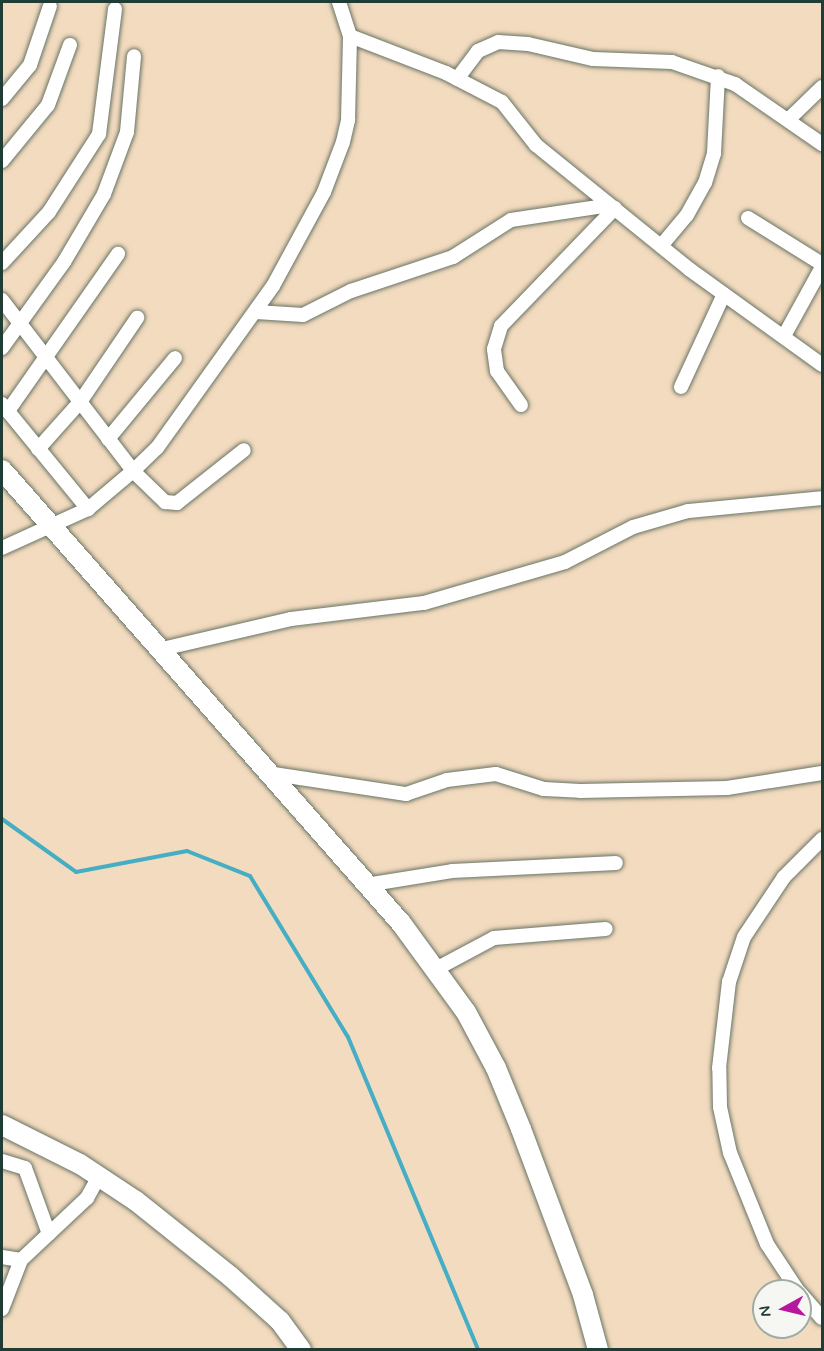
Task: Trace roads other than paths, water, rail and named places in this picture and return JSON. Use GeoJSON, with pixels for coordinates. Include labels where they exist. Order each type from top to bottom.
{"type":"FeatureCollection","features":[{"type":"Feature","properties":{"kind":"street"},"geometry":{"type":"LineString","coordinates":[[2,99],[30,65],[50,6]]}},
{"type":"Feature","properties":{"kind":"street"},"geometry":{"type":"LineString","coordinates":[[2,548],[88,509],[133,471],[157,448],[256,312],[300,241],[343,142],[348,120],[350,36],[344,6]]}},
{"type":"Feature","properties":{"kind":"street"},"geometry":{"type":"LineString","coordinates":[[2,263],[49,212],[99,134],[115,9]]}},
{"type":"Feature","properties":{"kind":"street"},"geometry":{"type":"LineString","coordinates":[[350,36],[457,79],[502,102],[536,145],[724,294],[822,365]]}},
{"type":"Feature","properties":{"kind":"street"},"geometry":{"type":"LineString","coordinates":[[457,79],[478,51],[498,42],[528,44],[592,59],[672,62],[718,76],[789,119],[822,144]]}},
{"type":"Feature","properties":{"kind":"street"},"geometry":{"type":"LineString","coordinates":[[2,161],[48,105],[70,45]]}},
{"type":"Feature","properties":{"kind":"street"},"geometry":{"type":"LineString","coordinates":[[2,348],[64,262],[104,194],[127,132],[134,56]]}},
{"type":"Feature","properties":{"kind":"street"},"geometry":{"type":"LineString","coordinates":[[662,246],[687,215],[705,183],[714,153],[718,76]]}},
{"type":"Feature","properties":{"kind":"street"},"geometry":{"type":"LineString","coordinates":[[789,119],[822,87]]}},
{"type":"Feature","properties":{"kind":"street"},"geometry":{"type":"LineString","coordinates":[[256,312],[303,315],[351,291],[453,257],[511,220],[613,207]]}},
{"type":"Feature","properties":{"kind":"street"},"geometry":{"type":"LineString","coordinates":[[521,405],[497,371],[497,333],[535,287],[613,207]]}},
{"type":"Feature","properties":{"kind":"street"},"geometry":{"type":"LineString","coordinates":[[748,218],[822,266],[784,336]]}},
{"type":"Feature","properties":{"kind":"street"},"geometry":{"type":"LineString","coordinates":[[88,509],[4,407],[47,360],[118,254]]}},
{"type":"Feature","properties":{"kind":"street"},"geometry":{"type":"LineString","coordinates":[[681,387],[724,294]]}},
{"type":"Feature","properties":{"kind":"street"},"geometry":{"type":"LineString","coordinates":[[2,300],[133,471],[170,504],[244,450]]}},
{"type":"Feature","properties":{"kind":"street"},"geometry":{"type":"LineString","coordinates":[[38,448],[80,402],[137,318]]}},
{"type":"Feature","properties":{"kind":"street"},"geometry":{"type":"LineString","coordinates":[[108,439],[175,358]]}},
{"type":"Feature","properties":{"kind":"street"},"geometry":{"type":"LineString","coordinates":[[2,470],[162,649],[436,969],[483,1039],[496,1068],[583,1295],[598,1350]]}},
{"type":"Feature","properties":{"kind":"street"},"geometry":{"type":"LineString","coordinates":[[162,649],[291,619],[424,603],[565,562],[633,526],[688,511],[822,498]]}},
{"type":"Feature","properties":{"kind":"street"},"geometry":{"type":"LineString","coordinates":[[267,772],[406,794],[447,780],[496,774],[544,789],[580,791],[728,788],[822,772]]}},
{"type":"Feature","properties":{"kind":"street"},"geometry":{"type":"LineString","coordinates":[[790,1279],[766,1244],[729,1152],[720,1107],[719,1068],[729,982],[744,937],[784,877],[822,838]]}},
{"type":"Feature","properties":{"kind":"street"},"geometry":{"type":"LineString","coordinates":[[366,885],[452,871],[616,863]]}},
{"type":"Feature","properties":{"kind":"street"},"geometry":{"type":"LineString","coordinates":[[436,969],[494,938],[606,929]]}},
{"type":"Feature","properties":{"kind":"street"},"geometry":{"type":"LineString","coordinates":[[2,1125],[30,1136],[99,1176],[230,1276],[280,1321],[301,1350]]}},
{"type":"Feature","properties":{"kind":"street"},"geometry":{"type":"LineString","coordinates":[[2,1161],[25,1168],[48,1233]]}},
{"type":"Feature","properties":{"kind":"street"},"geometry":{"type":"LineString","coordinates":[[2,1309],[21,1260],[87,1198],[99,1176]]}},
{"type":"Feature","properties":{"kind":"street"},"geometry":{"type":"LineString","coordinates":[[2,1257],[21,1260]]}},
{"type":"Feature","properties":{"kind":"street"},"geometry":{"type":"LineString","coordinates":[[812,1307],[822,1318]]}},
{"type":"Feature","properties":{"kind":"waterway"},"geometry":{"type":"LineString","coordinates":[[2,819],[76,872],[187,851],[250,876],[348,1037],[478,1350]]}}]}
